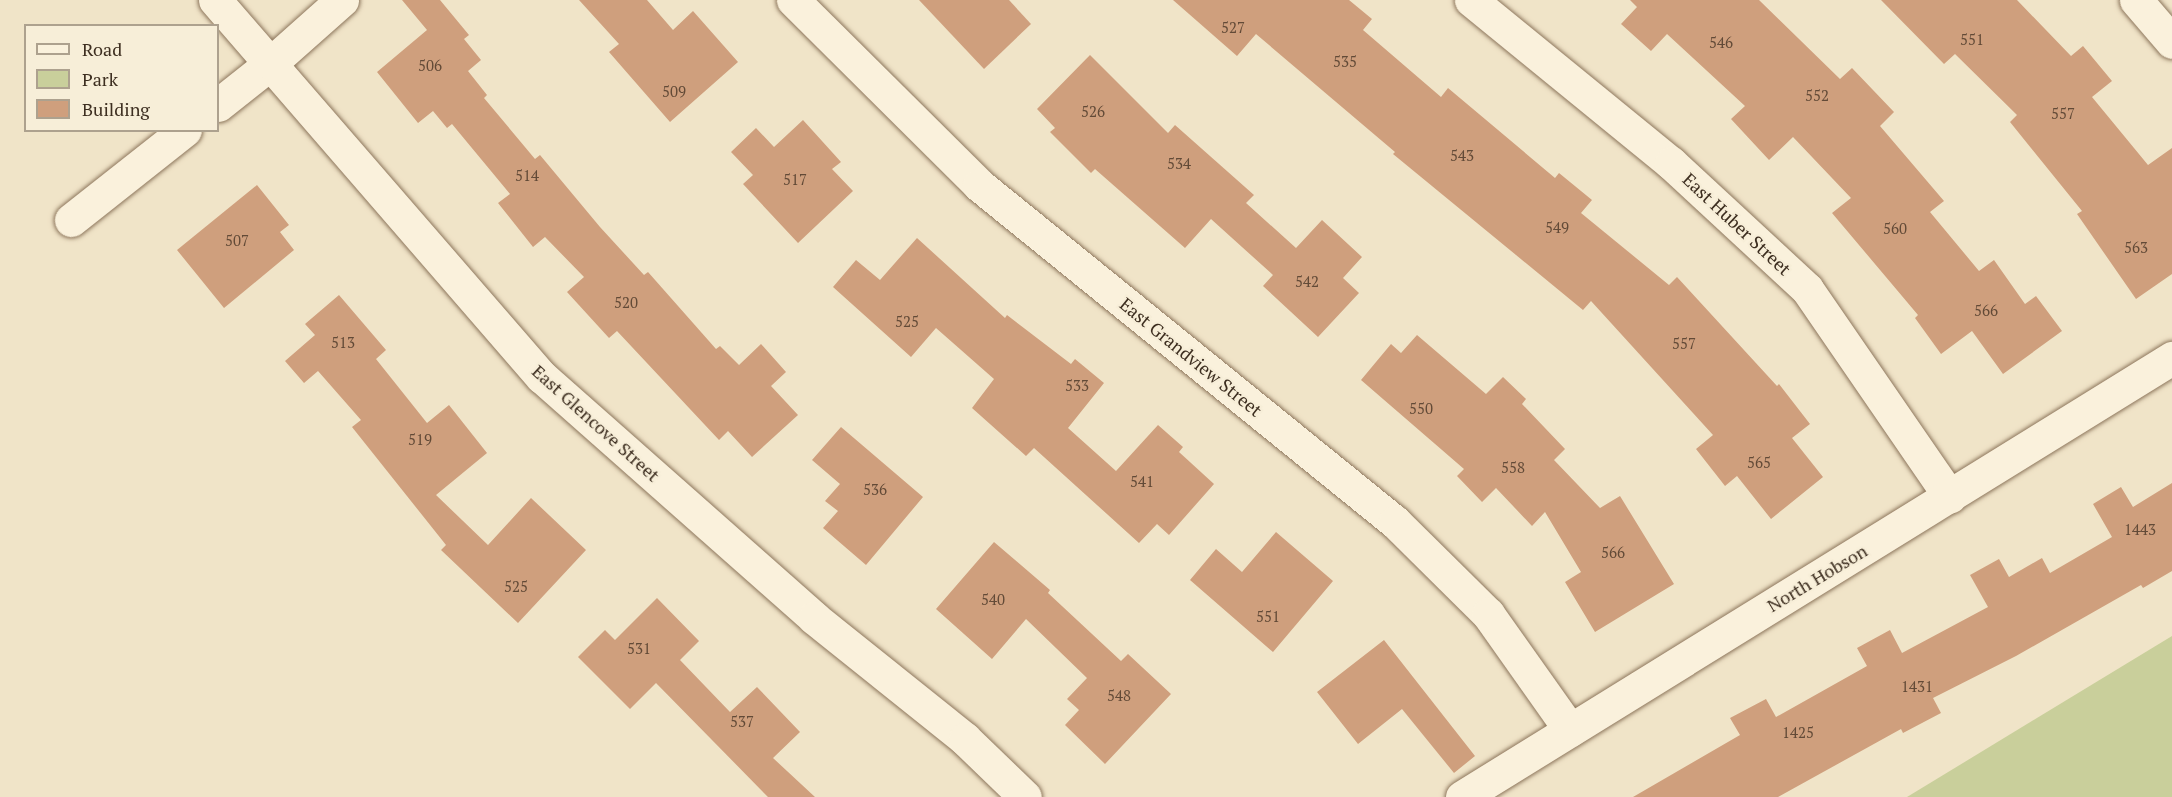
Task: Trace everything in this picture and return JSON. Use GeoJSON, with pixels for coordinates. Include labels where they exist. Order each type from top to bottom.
{"type":"FeatureCollection","features":[{"type":"Feature","properties":{"kind":"street","name":"East Glencove Street"},"geometry":{"type":"LineString","coordinates":[[215,0],[542,377],[814,618],[965,739],[1025,797]]}},
{"type":"Feature","properties":{"kind":"street"},"geometry":{"type":"LineString","coordinates":[[219,104],[271,63],[342,0]]}},
{"type":"Feature","properties":{"kind":"street","name":"East Grandview Street"},"geometry":{"type":"LineString","coordinates":[[793,0],[979,185],[1395,522],[1488,614],[1570,730]]}},
{"type":"Feature","properties":{"kind":"street","name":"East Huber Street"},"geometry":{"type":"LineString","coordinates":[[1471,0],[1671,163],[1806,289],[1950,497]]}},
{"type":"Feature","properties":{"kind":"street"},"geometry":{"type":"LineString","coordinates":[[2136,0],[2172,42]]}},
{"type":"Feature","properties":{"kind":"street"},"geometry":{"type":"LineString","coordinates":[[71,220],[182,132]]}},
{"type":"Feature","properties":{"kind":"street","name":"North Hobson"},"geometry":{"type":"LineString","coordinates":[[1462,797],[2172,358]]}},
{"type":"Feature","properties":{"kind":"green space"},"geometry":{"type":"Polygon","coordinates":[[[2172,636],[2172,797],[1907,797],[2172,636]]]}},
{"type":"Feature","properties":{"kind":"building"},"geometry":{"type":"Polygon","coordinates":[[[402,0],[440,0],[469,35],[464,39],[481,60],[468,71],[487,95],[484,98],[535,159],[540,155],[600,227],[644,275],[648,272],[716,349],[720,346],[739,365],[761,344],[786,372],[771,386],[798,415],[752,457],[728,431],[719,440],[617,331],[609,338],[567,292],[584,277],[545,237],[533,247],[498,203],[510,194],[452,124],[447,128],[433,111],[418,123],[377,72],[427,30],[402,0]]]}},
{"type":"Feature","properties":{"kind":"building"},"geometry":{"type":"Polygon","coordinates":[[[579,0],[647,0],[673,30],[693,11],[738,62],[670,122],[609,52],[619,44],[579,0]]]}},
{"type":"Feature","properties":{"kind":"building"},"geometry":{"type":"Polygon","coordinates":[[[919,0],[1009,0],[1031,24],[984,69],[919,0]]]}},
{"type":"Feature","properties":{"kind":"building"},"geometry":{"type":"Polygon","coordinates":[[[1173,0],[1349,0],[1372,19],[1363,30],[1441,97],[1448,88],[1555,178],[1559,173],[1592,200],[1581,213],[1669,285],[1677,277],[1777,386],[1779,384],[1810,424],[1792,438],[1823,477],[1771,519],[1737,476],[1725,486],[1696,449],[1713,435],[1591,301],[1583,310],[1393,154],[1395,152],[1256,34],[1237,56],[1173,0]]]}},
{"type":"Feature","properties":{"kind":"building"},"geometry":{"type":"Polygon","coordinates":[[[1630,0],[1759,0],[1840,79],[1852,68],[1894,112],[1880,126],[1944,201],[1930,212],[1979,271],[1994,260],[2025,304],[2036,296],[2062,331],[2003,374],[1972,331],[1941,354],[1915,318],[1918,315],[1832,213],[1851,198],[1793,137],[1769,160],[1731,119],[1745,106],[1667,34],[1651,51],[1621,24],[1637,7],[1630,0]]]}},
{"type":"Feature","properties":{"kind":"building"},"geometry":{"type":"Polygon","coordinates":[[[1881,0],[2017,0],[2071,56],[2083,46],[2112,81],[2092,97],[2148,165],[2172,148],[2172,274],[2136,299],[2077,214],[2082,211],[2010,122],[2017,115],[1955,54],[1944,64],[1881,0]]]}},
{"type":"Feature","properties":{"kind":"building"},"geometry":{"type":"Polygon","coordinates":[[[1090,55],[1168,133],[1175,125],[1254,195],[1246,203],[1296,248],[1322,220],[1362,257],[1343,278],[1359,293],[1318,337],[1263,286],[1273,275],[1211,219],[1185,248],[1095,169],[1091,173],[1050,132],[1055,128],[1037,109],[1090,55]]]}},
{"type":"Feature","properties":{"kind":"building"},"geometry":{"type":"Polygon","coordinates":[[[803,120],[841,162],[832,169],[853,191],[798,243],[743,184],[753,175],[731,152],[756,128],[774,147],[803,120]]]}},
{"type":"Feature","properties":{"kind":"building"},"geometry":{"type":"Polygon","coordinates":[[[257,185],[289,225],[280,232],[294,250],[224,308],[177,250],[257,185]]]}},
{"type":"Feature","properties":{"kind":"building"},"geometry":{"type":"Polygon","coordinates":[[[917,238],[1005,318],[1007,315],[1071,364],[1075,359],[1104,383],[1068,428],[1116,471],[1158,425],[1183,447],[1179,452],[1214,484],[1169,535],[1157,524],[1139,543],[1034,448],[1026,456],[972,408],[994,379],[936,328],[911,357],[833,287],[856,260],[880,280],[917,238]]]}},
{"type":"Feature","properties":{"kind":"building"},"geometry":{"type":"Polygon","coordinates":[[[339,295],[386,350],[376,359],[427,423],[449,405],[487,453],[436,495],[488,545],[531,498],[586,550],[518,623],[441,550],[446,545],[352,427],[361,420],[318,371],[304,383],[285,361],[315,335],[305,324],[339,295]]]}},
{"type":"Feature","properties":{"kind":"building"},"geometry":{"type":"Polygon","coordinates":[[[1417,335],[1486,394],[1503,377],[1526,399],[1522,404],[1565,449],[1554,460],[1600,508],[1620,496],[1674,584],[1595,632],[1565,582],[1581,572],[1545,512],[1532,526],[1496,488],[1482,502],[1457,476],[1464,469],[1361,380],[1391,344],[1401,353],[1417,335]]]}},
{"type":"Feature","properties":{"kind":"building"},"geometry":{"type":"Polygon","coordinates":[[[841,427],[923,497],[866,565],[823,528],[838,511],[825,501],[840,484],[812,460],[841,427]]]}},
{"type":"Feature","properties":{"kind":"building"},"geometry":{"type":"Polygon","coordinates":[[[2172,483],[2172,571],[2143,588],[2141,585],[2016,656],[1933,698],[1941,713],[1903,733],[1901,729],[1778,797],[1633,797],[1740,735],[1730,718],[1766,699],[1776,717],[1867,666],[1857,648],[1890,630],[1902,653],[1988,607],[1970,575],[1999,559],[2009,577],[2042,558],[2050,573],[2112,537],[2093,504],[2121,487],[2133,507],[2172,483]]]}},
{"type":"Feature","properties":{"kind":"building"},"geometry":{"type":"Polygon","coordinates":[[[1276,532],[1333,581],[1273,652],[1190,580],[1216,549],[1242,572],[1276,532]]]}},
{"type":"Feature","properties":{"kind":"building"},"geometry":{"type":"Polygon","coordinates":[[[994,542],[1050,590],[1048,593],[1121,661],[1128,654],[1171,694],[1105,764],[1065,725],[1079,710],[1067,699],[1087,678],[1026,619],[992,659],[936,609],[994,542]]]}},
{"type":"Feature","properties":{"kind":"building"},"geometry":{"type":"Polygon","coordinates":[[[657,598],[699,641],[680,660],[730,712],[757,687],[800,732],[773,758],[815,797],[768,797],[656,683],[630,709],[578,657],[605,630],[615,640],[657,598]]]}},
{"type":"Feature","properties":{"kind":"building"},"geometry":{"type":"Polygon","coordinates":[[[1384,640],[1475,756],[1454,773],[1402,709],[1358,744],[1317,692],[1384,640]]]}}]}
